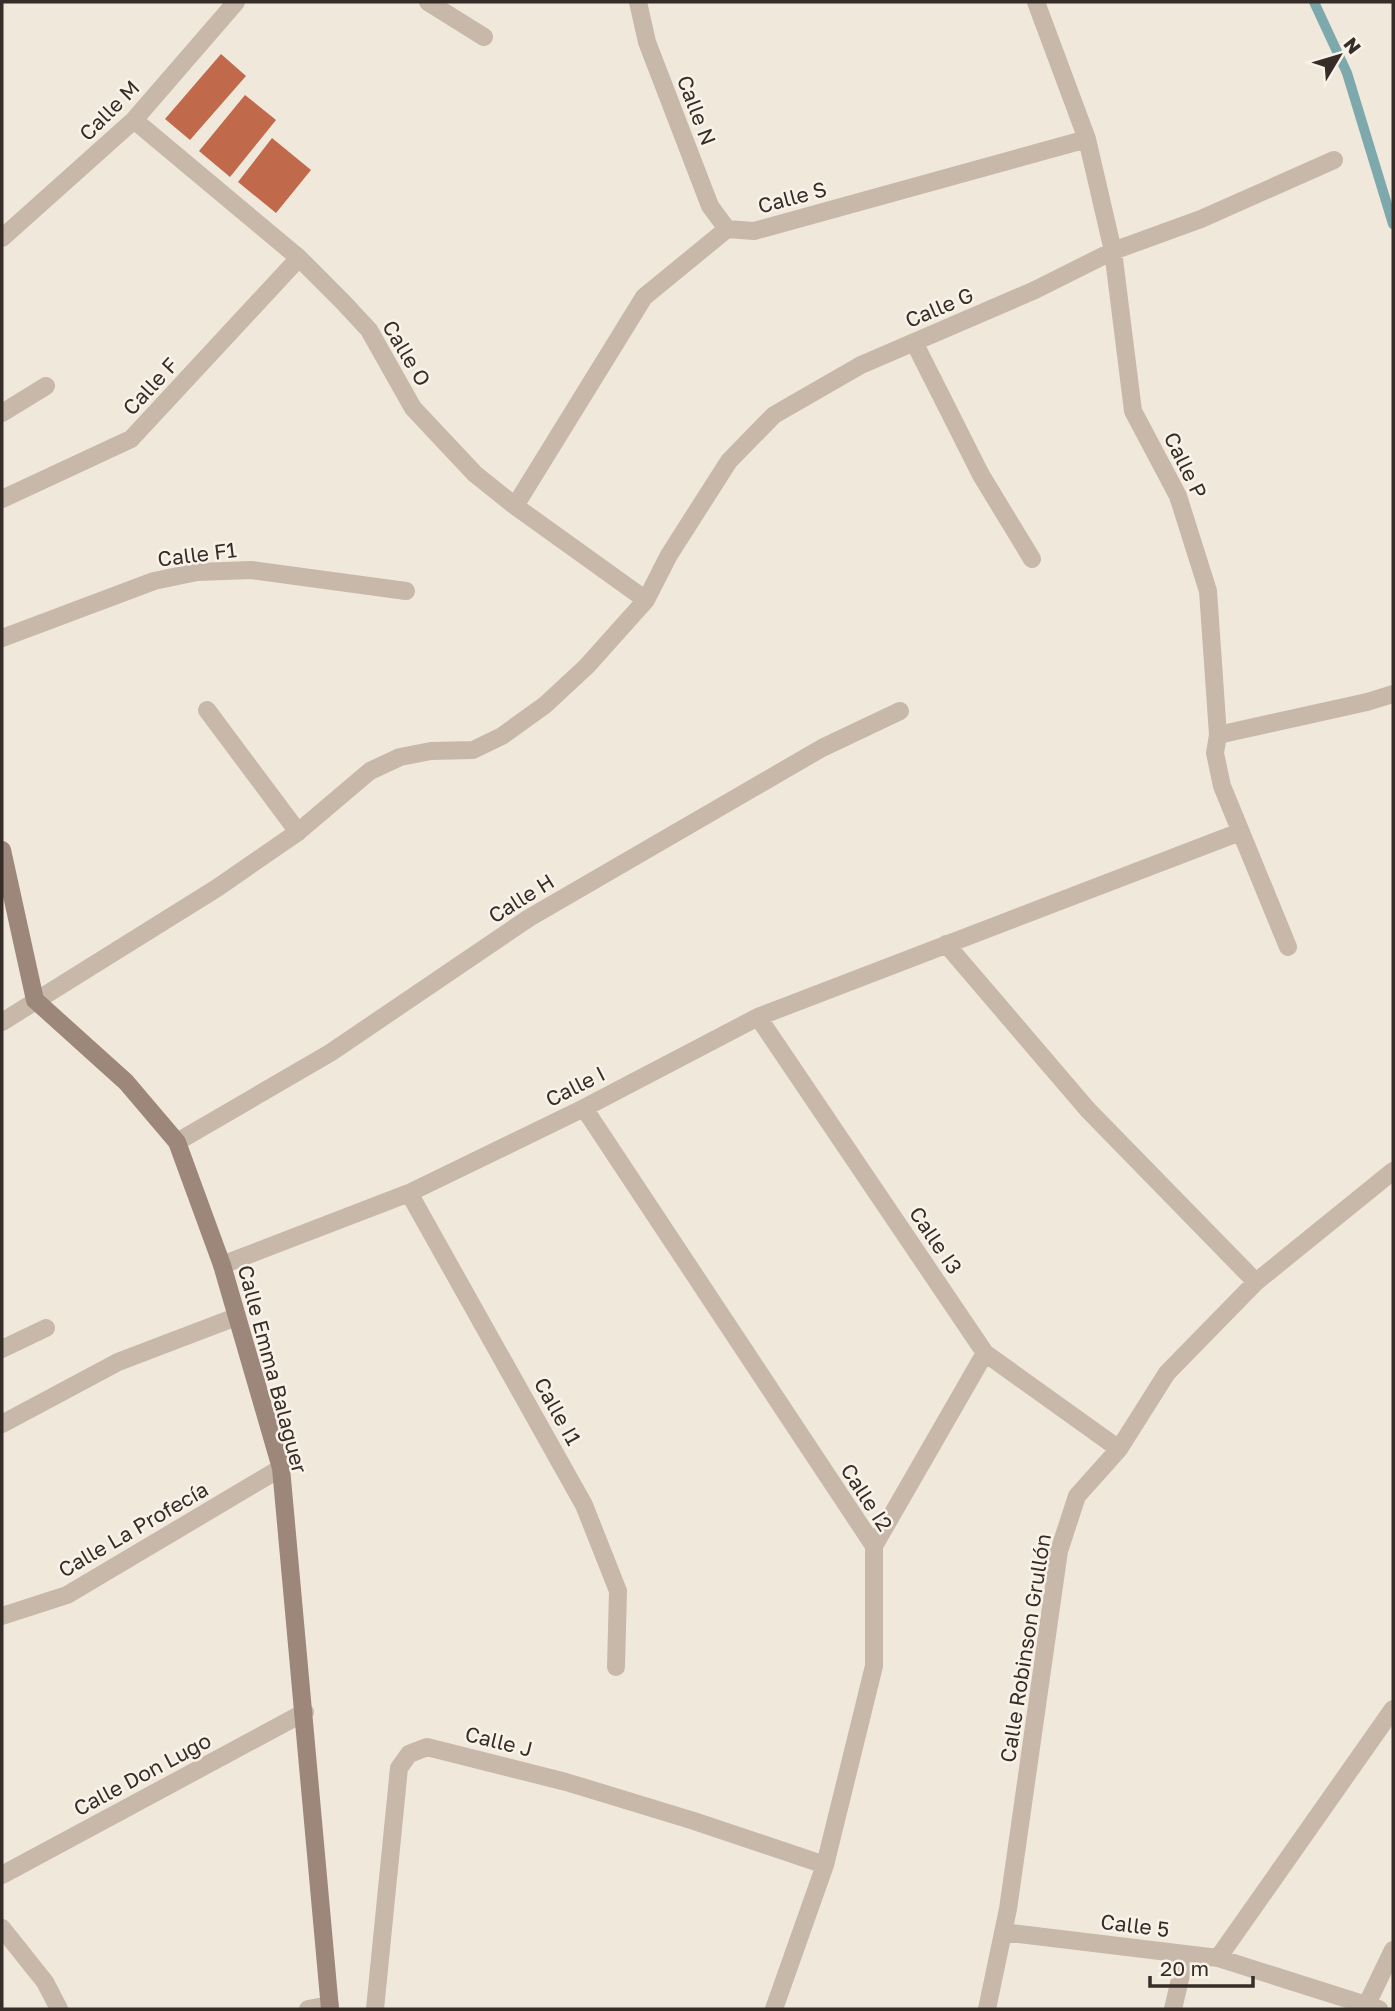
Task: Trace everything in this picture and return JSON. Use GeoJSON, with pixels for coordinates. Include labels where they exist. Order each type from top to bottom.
{"type":"FeatureCollection","features":[{"type":"Feature","properties":{"kind":"street","name":"Calle M"},"geometry":{"type":"LineString","coordinates":[[2,238],[135,120],[236,2]]}},
{"type":"Feature","properties":{"kind":"street"},"geometry":{"type":"LineString","coordinates":[[428,2],[484,37]]}},
{"type":"Feature","properties":{"kind":"street","name":"Calle N"},"geometry":{"type":"LineString","coordinates":[[638,2],[647,42],[710,206],[727,229]]}},
{"type":"Feature","properties":{"kind":"street","name":"Calle P"},"geometry":{"type":"LineString","coordinates":[[1035,2],[1087,139],[1113,251],[1133,411],[1178,496],[1208,591],[1218,735],[1215,752],[1222,786],[1289,947]]}},
{"type":"Feature","properties":{"kind":"street","name":"Calle O"},"geometry":{"type":"LineString","coordinates":[[135,120],[299,258],[369,330],[413,408],[475,474],[646,600]]}},
{"type":"Feature","properties":{"kind":"street","name":"Calle S"},"geometry":{"type":"LineString","coordinates":[[727,229],[754,231],[1087,139]]}},
{"type":"Feature","properties":{"kind":"street","name":"Calle G"},"geometry":{"type":"LineString","coordinates":[[2,1022],[217,888],[298,832],[370,771],[400,757],[431,751],[473,750],[502,736],[545,705],[579,674],[646,600],[669,555],[729,461],[774,415],[861,365],[1035,290],[1113,251],[1201,219],[1334,160]]}},
{"type":"Feature","properties":{"kind":"street"},"geometry":{"type":"LineString","coordinates":[[515,506],[644,297],[727,229]]}},
{"type":"Feature","properties":{"kind":"street","name":"Calle F"},"geometry":{"type":"LineString","coordinates":[[2,499],[131,439],[299,258]]}},
{"type":"Feature","properties":{"kind":"street"},"geometry":{"type":"LineString","coordinates":[[914,342],[981,475],[1032,559]]}},
{"type":"Feature","properties":{"kind":"street"},"geometry":{"type":"LineString","coordinates":[[2,413],[46,386]]}},
{"type":"Feature","properties":{"kind":"street","name":"Calle F1"},"geometry":{"type":"LineString","coordinates":[[2,638],[155,581],[197,572],[251,570],[406,592]]}},
{"type":"Feature","properties":{"kind":"street"},"geometry":{"type":"LineString","coordinates":[[1218,735],[1393,694]]}},
{"type":"Feature","properties":{"kind":"street"},"geometry":{"type":"LineString","coordinates":[[207,710],[298,832]]}},
{"type":"Feature","properties":{"kind":"street","name":"Calle H"},"geometry":{"type":"LineString","coordinates":[[177,1142],[330,1053],[529,918],[822,748],[900,711]]}},
{"type":"Feature","properties":{"kind":"street","name":"Calle I"},"geometry":{"type":"LineString","coordinates":[[222,1265],[409,1193],[584,1108],[758,1017],[1240,832]]}},
{"type":"Feature","properties":{"kind":"street"},"geometry":{"type":"LineString","coordinates":[[2,850],[35,1000]]}},
{"type":"Feature","properties":{"kind":"street"},"geometry":{"type":"LineString","coordinates":[[946,944],[1088,1110],[1256,1282]]}},
{"type":"Feature","properties":{"kind":"street","name":"Calle Emma Balaguer"},"geometry":{"type":"LineString","coordinates":[[35,1000],[126,1082],[177,1142],[222,1265],[281,1468],[330,2007]]}},
{"type":"Feature","properties":{"kind":"street","name":"Calle I3"},"geometry":{"type":"LineString","coordinates":[[758,1017],[985,1353],[1119,1449]]}},
{"type":"Feature","properties":{"kind":"street","name":"Calle I2"},"geometry":{"type":"LineString","coordinates":[[584,1108],[874,1546],[874,1666],[825,1865],[774,2009]]}},
{"type":"Feature","properties":{"kind":"street","name":"Calle Robinson Grullón"},"geometry":{"type":"LineString","coordinates":[[987,2009],[1003,1932],[1059,1551],[1077,1496],[1119,1449],[1167,1373],[1256,1282],[1393,1171]]}},
{"type":"Feature","properties":{"kind":"street","name":"Calle I1"},"geometry":{"type":"LineString","coordinates":[[409,1193],[584,1505],[618,1591],[616,1667]]}},
{"type":"Feature","properties":{"kind":"street"},"geometry":{"type":"LineString","coordinates":[[2,1424],[118,1362],[236,1317]]}},
{"type":"Feature","properties":{"kind":"street"},"geometry":{"type":"LineString","coordinates":[[2,1349],[46,1328]]}},
{"type":"Feature","properties":{"kind":"street"},"geometry":{"type":"LineString","coordinates":[[874,1546],[985,1353]]}},
{"type":"Feature","properties":{"kind":"street","name":"Calle La Profecía"},"geometry":{"type":"LineString","coordinates":[[2,1616],[67,1595],[281,1468]]}},
{"type":"Feature","properties":{"kind":"street"},"geometry":{"type":"LineString","coordinates":[[1218,1958],[1393,1709]]}},
{"type":"Feature","properties":{"kind":"street","name":"Calle Don Lugo"},"geometry":{"type":"LineString","coordinates":[[2,1875],[305,1712]]}},
{"type":"Feature","properties":{"kind":"street","name":"Calle J"},"geometry":{"type":"LineString","coordinates":[[375,2009],[399,1769],[409,1754],[427,1747],[566,1782],[695,1821],[825,1865]]}},
{"type":"Feature","properties":{"kind":"street"},"geometry":{"type":"LineString","coordinates":[[2,1928],[45,1982],[60,2009]]}},
{"type":"Feature","properties":{"kind":"street","name":"Calle 5"},"geometry":{"type":"LineString","coordinates":[[1003,1932],[1218,1958],[1373,2007]]}},
{"type":"Feature","properties":{"kind":"street"},"geometry":{"type":"LineString","coordinates":[[1373,2007],[1393,1950]]}},
{"type":"Feature","properties":{"kind":"street"},"geometry":{"type":"LineString","coordinates":[[1173,2009],[1186,1954]]}},
{"type":"Feature","properties":{"kind":"street"},"geometry":{"type":"LineString","coordinates":[[309,2009],[330,2007]]}},
{"type":"Feature","properties":{"kind":"building"},"geometry":{"type":"Polygon","coordinates":[[[221,54],[246,76],[190,140],[165,119],[221,54]]]}},
{"type":"Feature","properties":{"kind":"building"},"geometry":{"type":"Polygon","coordinates":[[[245,95],[276,120],[230,177],[199,151],[245,95]]]}},
{"type":"Feature","properties":{"kind":"building"},"geometry":{"type":"Polygon","coordinates":[[[272,138],[311,170],[276,213],[238,182],[272,138]]]}},
{"type":"Feature","properties":{"kind":"waterway"},"geometry":{"type":"LineString","coordinates":[[1314,2],[1347,73],[1393,224]]}}]}
